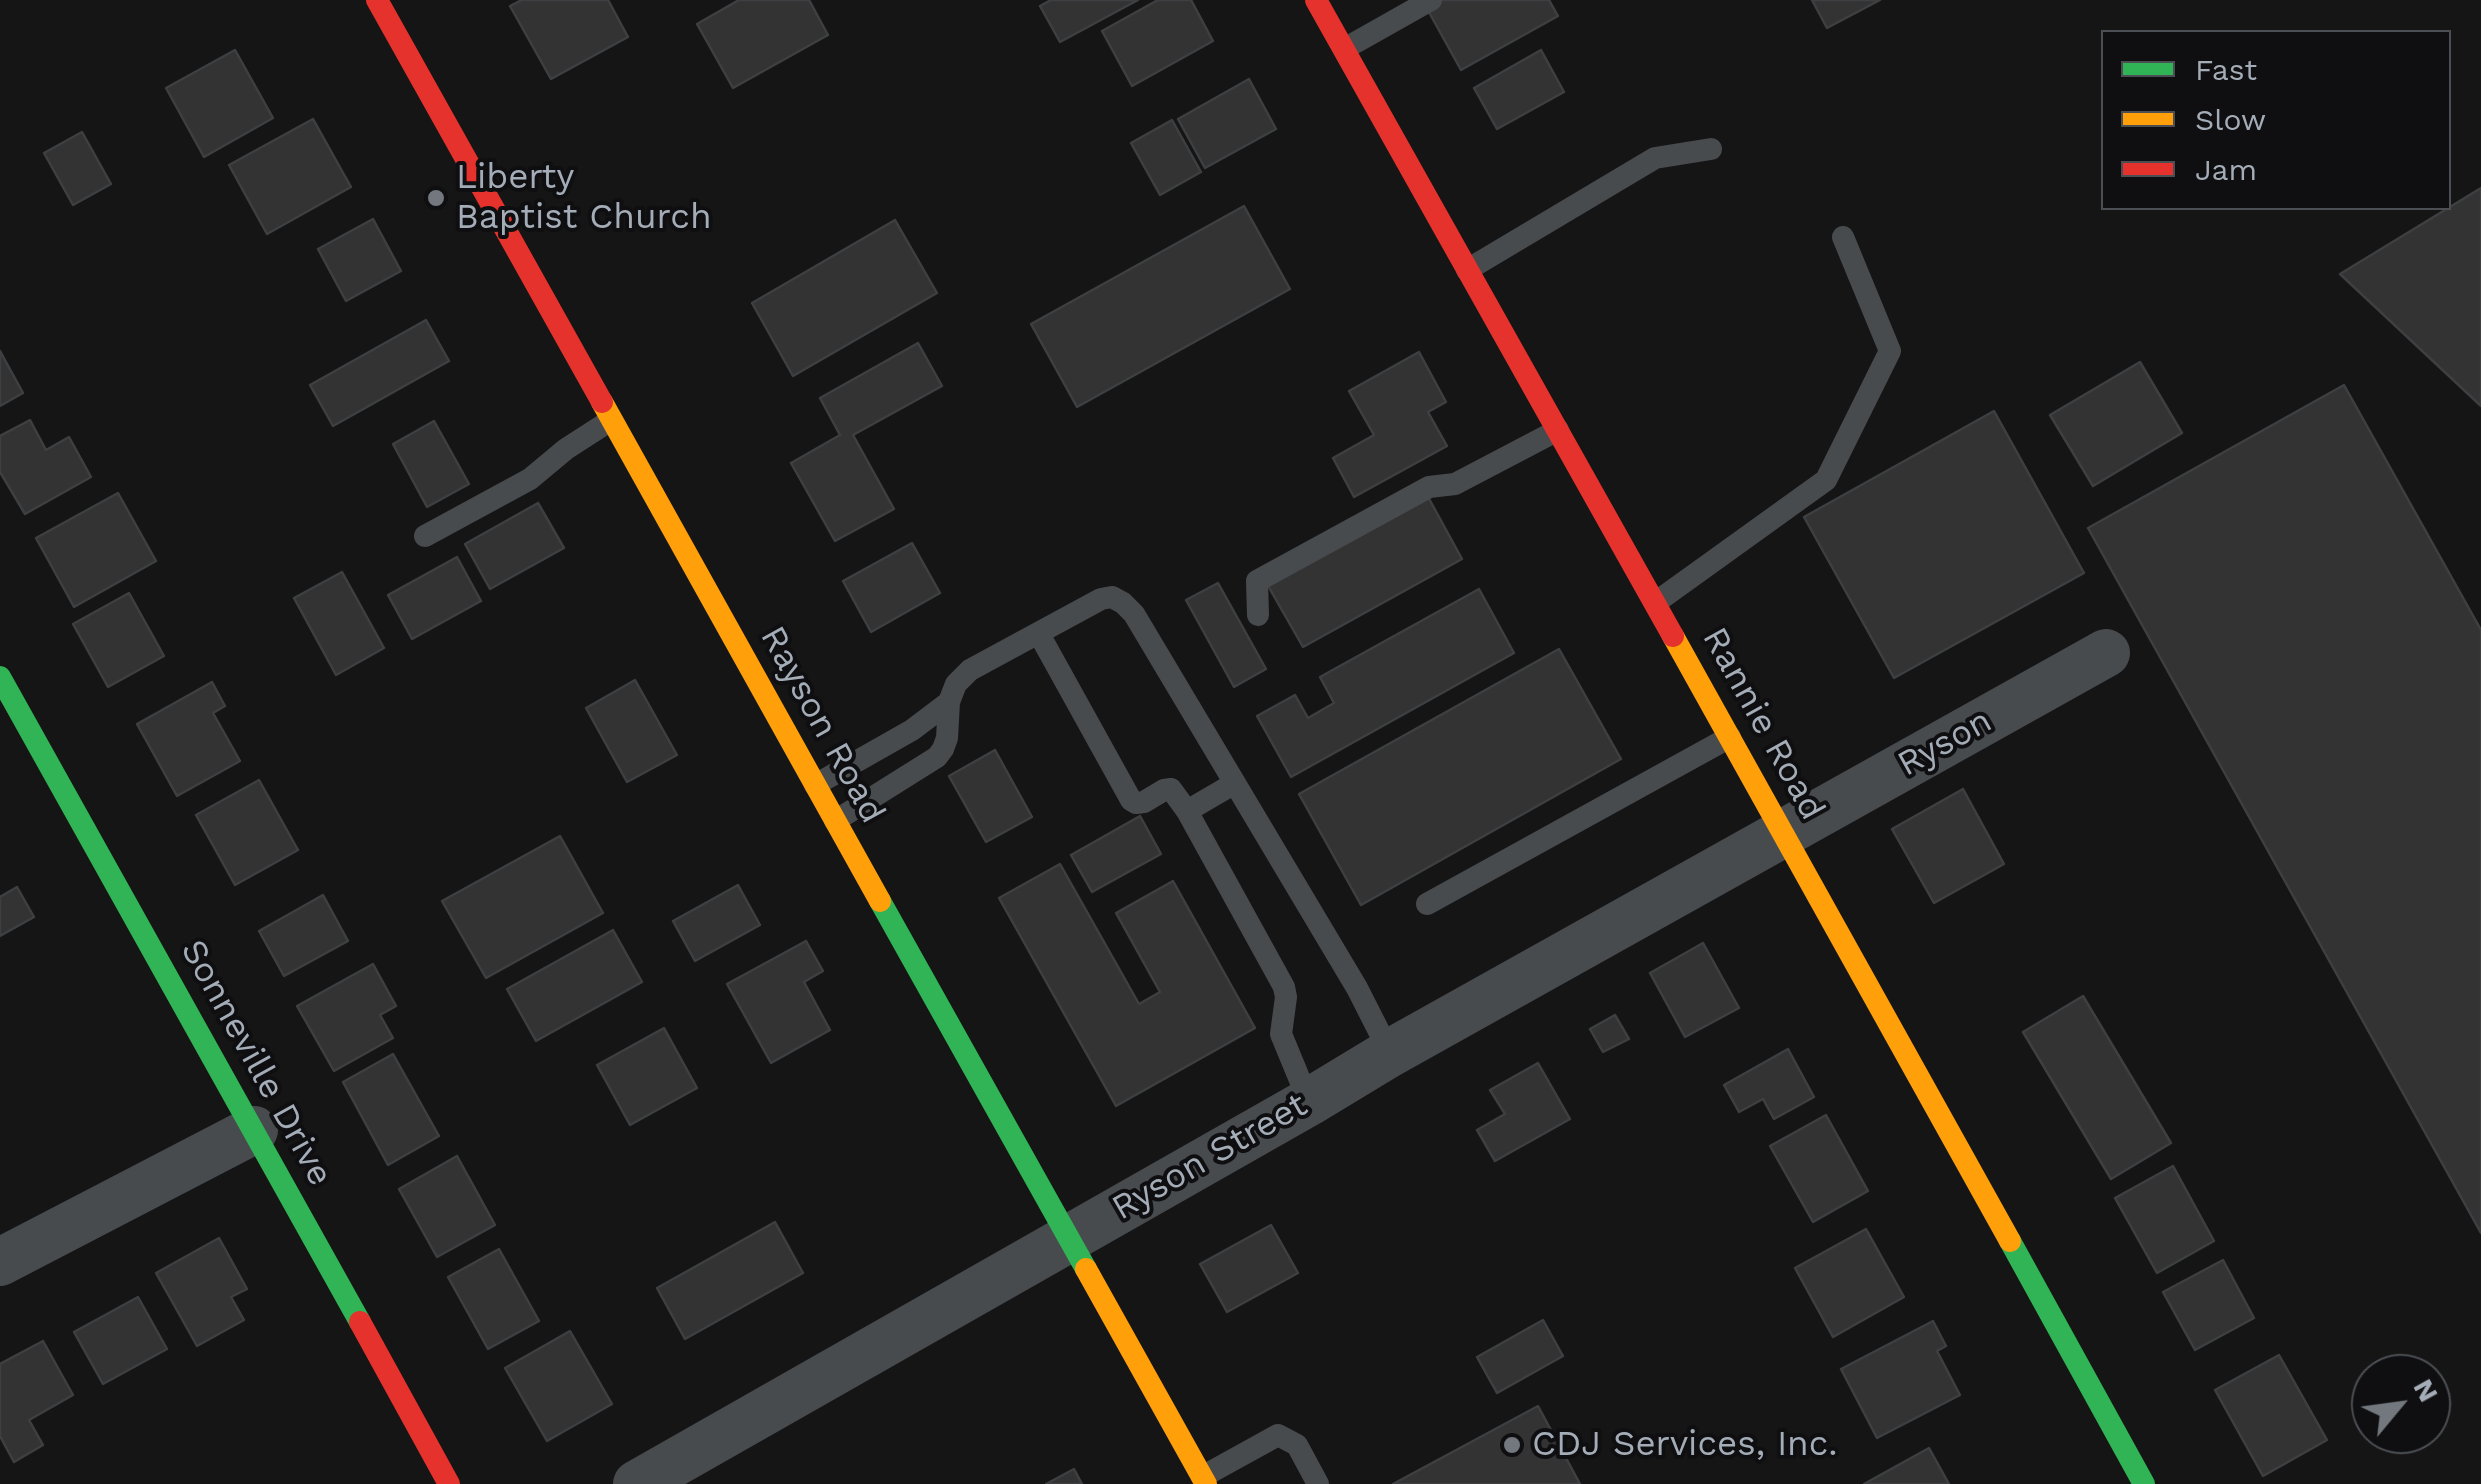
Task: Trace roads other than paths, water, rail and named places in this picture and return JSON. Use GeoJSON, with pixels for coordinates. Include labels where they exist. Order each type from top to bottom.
{"type":"FeatureCollection","features":[{"type":"Feature","properties":{"kind":"street","name":"Rayson Road"},"geometry":{"type":"LineString","coordinates":[[377,0],[1204,1480]]}},
{"type":"Feature","properties":{"kind":"street","name":"Rannie Road"},"geometry":{"type":"LineString","coordinates":[[1316,0],[1784,832],[2144,1484]]}},
{"type":"Feature","properties":{"kind":"street","name":"Ryson"},"geometry":{"type":"LineString","coordinates":[[1784,832],[2106,653]]}},
{"type":"Feature","properties":{"kind":"street","name":"Sonneville Drive"},"geometry":{"type":"LineString","coordinates":[[1,682],[449,1484]]}},
{"type":"Feature","properties":{"kind":"street","name":"Ryson Street"},"geometry":{"type":"LineString","coordinates":[[637,1484],[1309,1102],[1390,1052],[1784,832]]}},
{"type":"Feature","properties":{"kind":"street"},"geometry":{"type":"LineString","coordinates":[[0,1262],[254,1130]]}},
{"type":"Feature","properties":{"kind":"lane"},"geometry":{"type":"LineString","coordinates":[[1344,49],[1431,0]]}},
{"type":"Feature","properties":{"kind":"lane"},"geometry":{"type":"LineString","coordinates":[[1467,270],[1655,158],[1711,149]]}},
{"type":"Feature","properties":{"kind":"lane"},"geometry":{"type":"LineString","coordinates":[[1655,603],[1826,480],[1890,351],[1843,238]]}},
{"type":"Feature","properties":{"kind":"lane"},"geometry":{"type":"LineString","coordinates":[[425,536],[530,479],[566,449],[612,420]]}},
{"type":"Feature","properties":{"kind":"lane"},"geometry":{"type":"LineString","coordinates":[[1258,614],[1257,581],[1429,487],[1455,484],[1558,430]]}},
{"type":"Feature","properties":{"kind":"lane"},"geometry":{"type":"LineString","coordinates":[[835,821],[937,757],[947,738],[948,702],[956,684],[970,670],[1101,599],[1112,597],[1134,614],[1357,988],[1390,1052]]}},
{"type":"Feature","properties":{"kind":"lane"},"geometry":{"type":"LineString","coordinates":[[1039,634],[1131,800],[1136,804],[1144,802],[1171,789],[1187,811],[1284,987],[1281,1034],[1309,1102]]}},
{"type":"Feature","properties":{"kind":"lane"},"geometry":{"type":"LineString","coordinates":[[815,785],[912,730],[948,702]]}},
{"type":"Feature","properties":{"kind":"lane"},"geometry":{"type":"LineString","coordinates":[[1428,904],[1730,737]]}},
{"type":"Feature","properties":{"kind":"lane"},"geometry":{"type":"LineString","coordinates":[[1187,811],[1235,783]]}},
{"type":"Feature","properties":{"kind":"lane"},"geometry":{"type":"LineString","coordinates":[[1204,1480],[1278,1434],[1297,1445],[1318,1484]]}},
{"type":"Feature","properties":{"kind":"place","name":"Liberty Baptist Church"},"geometry":{"type":"Point","coordinates":[436,198]}},
{"type":"Feature","properties":{"kind":"place","name":"CDJ Services, Inc."},"geometry":{"type":"Point","coordinates":[1512,1445]}}]}
